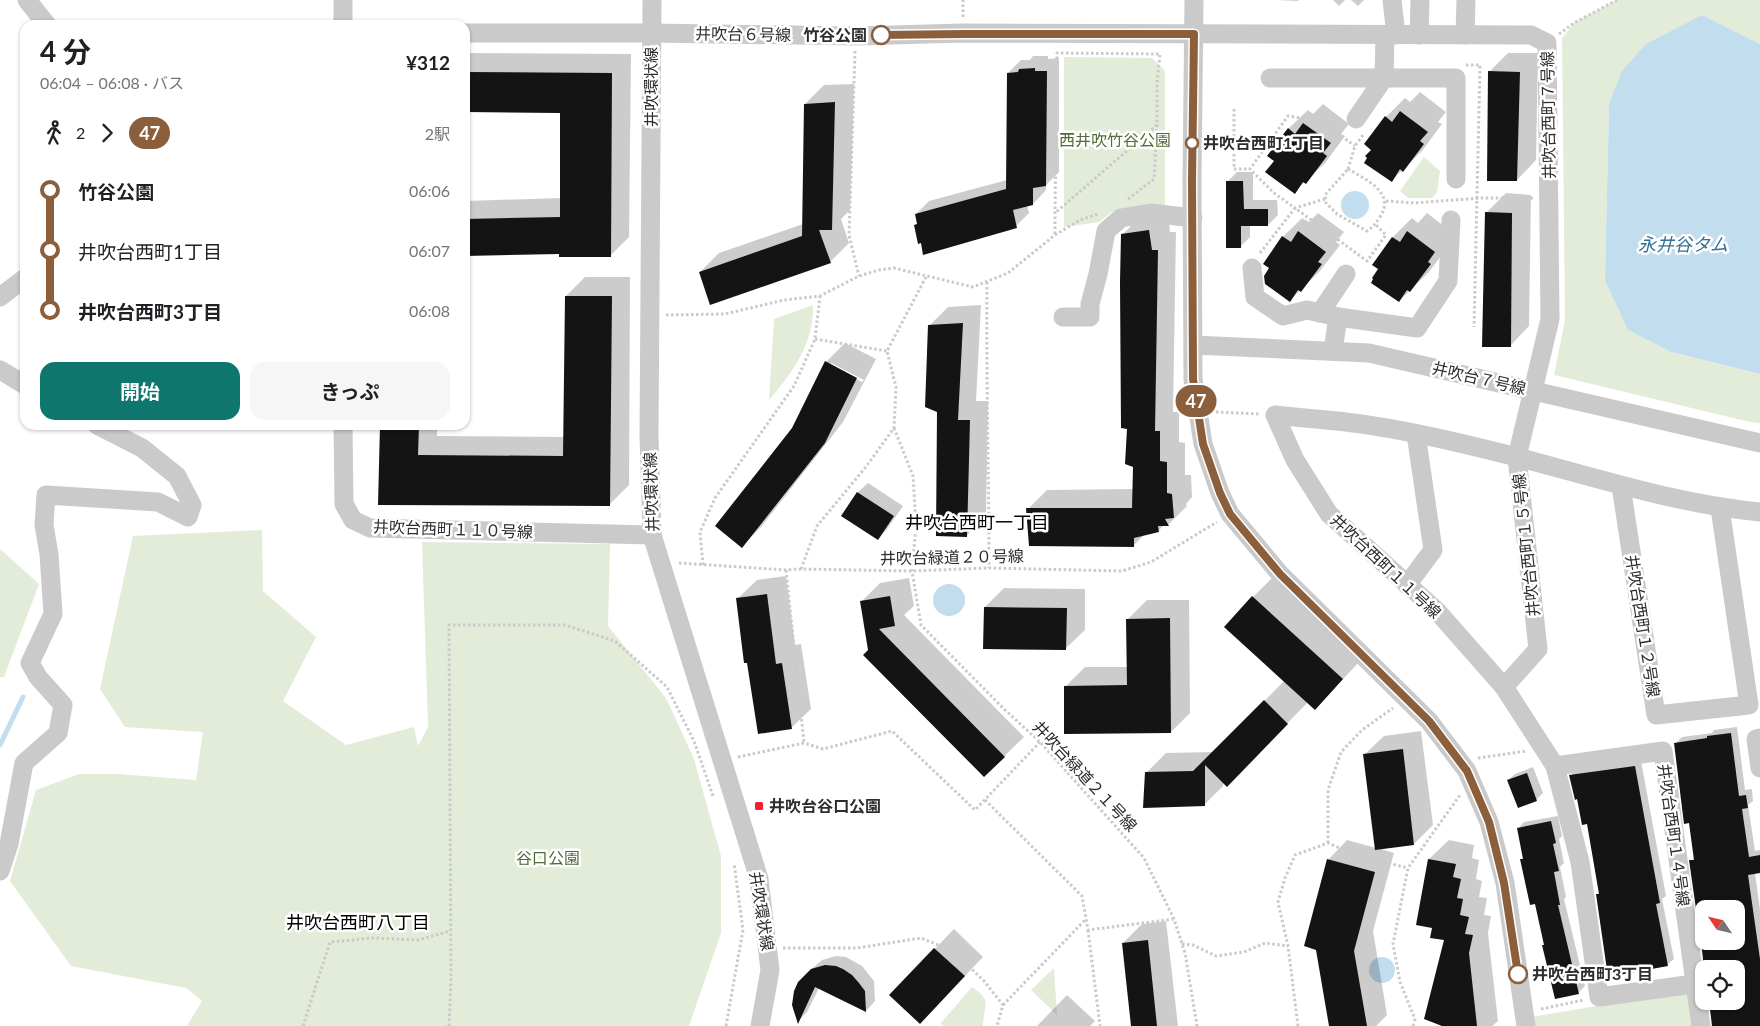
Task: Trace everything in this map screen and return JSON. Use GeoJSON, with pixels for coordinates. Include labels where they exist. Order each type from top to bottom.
{"type":"FeatureCollection","features":[{"type":"Feature","properties":{"kind":"street"},"geometry":{"type":"LineString","coordinates":[[27,0],[43,20]]}},
{"type":"Feature","properties":{"kind":"street"},"geometry":{"type":"LineString","coordinates":[[343,0],[343,20]]}},
{"type":"Feature","properties":{"kind":"street","name":"井吹環状線"},"geometry":{"type":"LineString","coordinates":[[652,0],[649,436],[652,535],[759,879],[770,970],[760,1026]]}},
{"type":"Feature","properties":{"kind":"street"},"geometry":{"type":"LineString","coordinates":[[1194,0],[1193,379],[1203,444],[1220,493],[1230,514],[1280,574],[1429,721],[1467,771],[1489,822],[1504,883],[1525,1019]]}},
{"type":"Feature","properties":{"kind":"street"},"geometry":{"type":"LineString","coordinates":[[1356,119],[1384,78],[1390,35],[1392,0]]}},
{"type":"Feature","properties":{"kind":"street"},"geometry":{"type":"LineString","coordinates":[[1419,34],[1420,0]]}},
{"type":"Feature","properties":{"kind":"street"},"geometry":{"type":"LineString","coordinates":[[1464,35],[1466,0]]}},
{"type":"Feature","properties":{"kind":"street"},"geometry":{"type":"LineString","coordinates":[[470,33],[652,33]]}},
{"type":"Feature","properties":{"kind":"street","name":"井吹台６号線"},"geometry":{"type":"LineString","coordinates":[[652,33],[856,36],[1194,34]]}},
{"type":"Feature","properties":{"kind":"street","name":"井吹台西町７号線"},"geometry":{"type":"LineString","coordinates":[[1194,34],[1530,35],[1547,43],[1550,319],[1533,391]]}},
{"type":"Feature","properties":{"kind":"street"},"geometry":{"type":"LineString","coordinates":[[1270,78],[1456,78],[1456,179]]}},
{"type":"Feature","properties":{"kind":"street"},"geometry":{"type":"LineString","coordinates":[[1063,317],[1090,317],[1090,304],[1106,232],[1121,218],[1151,213],[1193,218]]}},
{"type":"Feature","properties":{"kind":"street"},"geometry":{"type":"LineString","coordinates":[[1252,268],[1255,297],[1283,316],[1307,310],[1417,328],[1448,281],[1451,220]]}},
{"type":"Feature","properties":{"kind":"street"},"geometry":{"type":"LineString","coordinates":[[1333,351],[1329,315],[1346,274]]}},
{"type":"Feature","properties":{"kind":"street"},"geometry":{"type":"LineString","coordinates":[[0,297],[20,282]]}},
{"type":"Feature","properties":{"kind":"street","name":"井吹台７号線"},"geometry":{"type":"LineString","coordinates":[[1193,345],[1370,353],[1760,443]]}},
{"type":"Feature","properties":{"kind":"street"},"geometry":{"type":"LineString","coordinates":[[0,370],[20,382]]}},
{"type":"Feature","properties":{"kind":"street","name":"井吹台西町１５号線"},"geometry":{"type":"LineString","coordinates":[[1504,687],[1538,649],[1517,457],[1533,391]]}},
{"type":"Feature","properties":{"kind":"street"},"geometry":{"type":"LineString","coordinates":[[1275,415],[1347,422],[1416,434],[1517,457],[1621,486],[1720,508],[1760,512]]}},
{"type":"Feature","properties":{"kind":"street","name":"井吹台西町１１号線"},"geometry":{"type":"LineString","coordinates":[[1275,415],[1295,460],[1329,514],[1437,611],[1504,687],[1555,766],[1580,862],[1599,998]]}},
{"type":"Feature","properties":{"kind":"street"},"geometry":{"type":"LineString","coordinates":[[0,871],[9,844],[24,763],[58,733],[63,705],[38,677],[30,664],[53,614],[49,554],[44,524],[46,495],[158,502],[188,517],[192,505],[177,476],[142,448],[107,430]]}},
{"type":"Feature","properties":{"kind":"street","name":"井吹台西町１１０号線"},"geometry":{"type":"LineString","coordinates":[[343,430],[344,504],[353,520],[370,528],[652,535]]}},
{"type":"Feature","properties":{"kind":"street"},"geometry":{"type":"LineString","coordinates":[[1407,585],[1433,550],[1416,434]]}},
{"type":"Feature","properties":{"kind":"street","name":"井吹台西町１２号線"},"geometry":{"type":"LineString","coordinates":[[1621,486],[1656,715],[1749,705],[1720,508]]}},
{"type":"Feature","properties":{"kind":"street"},"geometry":{"type":"LineString","coordinates":[[1760,738],[1756,739],[1760,768]]}},
{"type":"Feature","properties":{"kind":"street","name":"井吹台西町１４号線"},"geometry":{"type":"LineString","coordinates":[[1555,766],[1663,751],[1701,1026]]}},
{"type":"Feature","properties":{"kind":"street"},"geometry":{"type":"LineString","coordinates":[[1599,998],[1694,984]]}},
{"type":"Feature","properties":{"kind":"path"},"geometry":{"type":"LineString","coordinates":[[1547,43],[1574,24],[1617,0]]}},
{"type":"Feature","properties":{"kind":"path"},"geometry":{"type":"LineString","coordinates":[[856,36],[849,235],[859,276]]}},
{"type":"Feature","properties":{"kind":"path"},"geometry":{"type":"LineString","coordinates":[[1055,235],[1057,53],[1160,54],[1157,84],[1154,179],[1124,202]]}},
{"type":"Feature","properties":{"kind":"path"},"geometry":{"type":"LineString","coordinates":[[1234,109],[1234,169],[1250,169],[1274,192],[1367,261],[1386,235],[1375,224]]}},
{"type":"Feature","properties":{"kind":"path"},"geometry":{"type":"LineString","coordinates":[[1250,169],[1288,116],[1321,121],[1355,146]]}},
{"type":"Feature","properties":{"kind":"path"},"geometry":{"type":"LineString","coordinates":[[1055,213],[1157,125]]}},
{"type":"Feature","properties":{"kind":"path"},"geometry":{"type":"LineString","coordinates":[[1348,168],[1380,190],[1386,201],[1386,208],[1375,224],[1367,231],[1337,214],[1326,203],[1325,195],[1348,168]]}},
{"type":"Feature","properties":{"kind":"path"},"geometry":{"type":"LineString","coordinates":[[1386,201],[1414,203],[1480,198],[1548,198]]}},
{"type":"Feature","properties":{"kind":"path"},"geometry":{"type":"LineString","coordinates":[[1252,268],[1259,254],[1295,208],[1326,199]]}},
{"type":"Feature","properties":{"kind":"path"},"geometry":{"type":"LineString","coordinates":[[650,316],[725,314],[784,300],[820,296],[859,276],[894,268],[973,288],[1008,273],[1055,235],[1080,220],[1098,214]]}},
{"type":"Feature","properties":{"kind":"path"},"geometry":{"type":"LineString","coordinates":[[801,569],[817,526],[865,468],[894,428],[896,387],[887,351],[926,277]]}},
{"type":"Feature","properties":{"kind":"path"},"geometry":{"type":"LineString","coordinates":[[987,282],[986,386],[989,447],[989,568]]}},
{"type":"Feature","properties":{"kind":"path"},"geometry":{"type":"LineString","coordinates":[[703,565],[700,532],[715,498],[794,386],[814,339],[820,296]]}},
{"type":"Feature","properties":{"kind":"path"},"geometry":{"type":"LineString","coordinates":[[814,339],[887,351]]}},
{"type":"Feature","properties":{"kind":"path"},"geometry":{"type":"LineString","coordinates":[[1198,411],[1275,415]]}},
{"type":"Feature","properties":{"kind":"path","name":"井吹台緑道２１号線"},"geometry":{"type":"LineString","coordinates":[[894,428],[912,476],[916,525],[912,571],[921,625],[1004,709],[1040,742],[1144,858],[1174,919],[1182,944],[1197,1026]]}},
{"type":"Feature","properties":{"kind":"path","name":"井吹台緑道２０号線"},"geometry":{"type":"LineString","coordinates":[[662,570],[680,563],[786,570],[912,571],[989,568],[1122,571],[1151,562],[1230,514]]}},
{"type":"Feature","properties":{"kind":"path"},"geometry":{"type":"LineString","coordinates":[[786,570],[804,744]]}},
{"type":"Feature","properties":{"kind":"path"},"geometry":{"type":"LineString","coordinates":[[449,1026],[449,625],[565,625],[615,642],[667,687],[694,741],[713,796]]}},
{"type":"Feature","properties":{"kind":"path"},"geometry":{"type":"LineString","coordinates":[[1328,843],[1328,790],[1341,752],[1362,730],[1396,706]]}},
{"type":"Feature","properties":{"kind":"path"},"geometry":{"type":"LineString","coordinates":[[723,760],[804,744],[823,749],[892,730],[975,810],[1040,742]]}},
{"type":"Feature","properties":{"kind":"path"},"geometry":{"type":"LineString","coordinates":[[1459,761],[1544,749]]}},
{"type":"Feature","properties":{"kind":"path"},"geometry":{"type":"LineString","coordinates":[[1413,1026],[1415,1019],[1400,982],[1393,944],[1408,868],[1461,795]]}},
{"type":"Feature","properties":{"kind":"path"},"geometry":{"type":"LineString","coordinates":[[985,800],[1082,896],[1100,1026]]}},
{"type":"Feature","properties":{"kind":"path"},"geometry":{"type":"LineString","coordinates":[[1298,1026],[1288,946],[1278,902],[1285,878],[1295,855],[1328,843],[1356,855],[1408,868]]}},
{"type":"Feature","properties":{"kind":"path"},"geometry":{"type":"LineString","coordinates":[[726,1026],[743,930],[734,861]]}},
{"type":"Feature","properties":{"kind":"path"},"geometry":{"type":"LineString","coordinates":[[997,1026],[1003,1005],[1086,919]]}},
{"type":"Feature","properties":{"kind":"path"},"geometry":{"type":"LineString","coordinates":[[1088,930],[1174,919]]}},
{"type":"Feature","properties":{"kind":"path"},"geometry":{"type":"LineString","coordinates":[[303,1026],[330,942],[373,938],[418,940],[450,931]]}},
{"type":"Feature","properties":{"kind":"path"},"geometry":{"type":"LineString","coordinates":[[768,948],[857,948],[921,938],[953,952],[984,981],[1003,1005]]}},
{"type":"Feature","properties":{"kind":"path"},"geometry":{"type":"LineString","coordinates":[[1182,944],[1193,945],[1216,956],[1244,952],[1265,944],[1288,946]]}},
{"type":"Feature","properties":{"kind":"path"},"geometry":{"type":"LineString","coordinates":[[1525,1019],[1599,998]]}},
{"type":"Feature","properties":{"kind":"green space"},"geometry":{"type":"Polygon","coordinates":[[[1617,0],[1760,0],[1760,44],[1702,15],[1609,104],[1605,281],[1628,330],[1671,352],[1760,374],[1760,423],[1554,375],[1565,320],[1562,38],[1574,23],[1617,0]]]}},
{"type":"Feature","properties":{"kind":"green space","name":"西井吹竹谷公園"},"geometry":{"type":"Polygon","coordinates":[[[1064,57],[1152,58],[1165,71],[1165,208],[1112,212],[1099,222],[1064,227],[1064,57]]]}},
{"type":"Feature","properties":{"kind":"green space"},"geometry":{"type":"Polygon","coordinates":[[[1424,157],[1440,171],[1437,192],[1432,198],[1408,198],[1400,191],[1424,157]]]}},
{"type":"Feature","properties":{"kind":"green space"},"geometry":{"type":"Polygon","coordinates":[[[813,305],[810,332],[806,344],[794,368],[769,400],[774,319],[813,305]]]}},
{"type":"Feature","properties":{"kind":"green space","name":"谷口公園"},"geometry":{"type":"Polygon","coordinates":[[[262,530],[263,591],[316,637],[283,701],[346,745],[414,727],[418,746],[428,727],[422,542],[610,544],[608,626],[666,698],[694,759],[721,856],[721,933],[689,1026],[187,1026],[202,1001],[186,988],[71,966],[10,881],[36,790],[79,774],[118,774],[196,780],[203,732],[125,727],[100,689],[133,536],[262,530]]]}},
{"type":"Feature","properties":{"kind":"green space"},"geometry":{"type":"Polygon","coordinates":[[[0,549],[39,584],[4,677],[0,677],[0,549]]]}},
{"type":"Feature","properties":{"kind":"green space"},"geometry":{"type":"Polygon","coordinates":[[[1054,968],[1057,1015],[1031,990],[1054,968]]]}},
{"type":"Feature","properties":{"kind":"green space"},"geometry":{"type":"Polygon","coordinates":[[[972,987],[985,1000],[983,1026],[945,1026],[940,1024],[972,987]]]}},
{"type":"Feature","properties":{"kind":"green space"},"geometry":{"type":"Polygon","coordinates":[[[1687,991],[1693,1026],[1533,1026],[1531,1017],[1687,991]]]}},
{"type":"Feature","properties":{"kind":"water","name":"永井谷タム"},"geometry":{"type":"Polygon","coordinates":[[[1702,15],[1760,44],[1760,374],[1671,352],[1628,330],[1605,281],[1609,104],[1622,71],[1646,44],[1702,15]]]}},
{"type":"Feature","properties":{"kind":"water"},"geometry":{"type":"Polygon","coordinates":[[[1355,191],[1365,195],[1369,205],[1365,215],[1355,219],[1345,215],[1341,205],[1345,195],[1355,191]]]}},
{"type":"Feature","properties":{"kind":"water"},"geometry":{"type":"Polygon","coordinates":[[[949,584],[955,585],[960,589],[964,594],[964,606],[960,611],[955,615],[949,616],[943,615],[938,611],[934,606],[933,600],[934,594],[938,589],[943,585],[949,584]]]}},
{"type":"Feature","properties":{"kind":"water"},"geometry":{"type":"Polygon","coordinates":[[[1382,957],[1391,961],[1395,970],[1391,979],[1382,983],[1373,979],[1369,970],[1373,961],[1382,957]]]}},
{"type":"Feature","properties":{"kind":"building"},"geometry":{"type":"Polygon","coordinates":[[[1035,68],[1035,71],[1047,71],[1046,186],[1033,188],[1033,205],[1013,210],[1017,228],[923,255],[921,243],[918,244],[914,225],[917,224],[915,214],[1006,189],[1007,73],[1018,72],[1019,69],[1035,68]]]}},
{"type":"Feature","properties":{"kind":"building"},"geometry":{"type":"Polygon","coordinates":[[[1488,71],[1520,72],[1517,181],[1487,181],[1488,71]]]}},
{"type":"Feature","properties":{"kind":"building"},"geometry":{"type":"Polygon","coordinates":[[[470,72],[612,73],[611,257],[559,257],[559,254],[470,256],[470,219],[560,217],[560,113],[470,112],[470,72]]]}},
{"type":"Feature","properties":{"kind":"building"},"geometry":{"type":"Polygon","coordinates":[[[835,102],[832,230],[819,230],[831,263],[710,305],[699,272],[802,236],[804,104],[835,102]]]}},
{"type":"Feature","properties":{"kind":"building"},"geometry":{"type":"Polygon","coordinates":[[[1400,111],[1428,132],[1420,141],[1424,144],[1403,172],[1400,169],[1392,182],[1364,163],[1367,158],[1365,156],[1371,150],[1364,144],[1385,116],[1392,122],[1400,111]]]}},
{"type":"Feature","properties":{"kind":"building"},"geometry":{"type":"Polygon","coordinates":[[[1303,123],[1331,143],[1323,153],[1327,156],[1306,184],[1303,182],[1295,194],[1265,172],[1274,161],[1267,156],[1288,128],[1295,134],[1303,123]]]}},
{"type":"Feature","properties":{"kind":"building"},"geometry":{"type":"Polygon","coordinates":[[[1226,181],[1243,181],[1244,209],[1268,209],[1268,226],[1241,226],[1241,248],[1226,248],[1226,181]]]}},
{"type":"Feature","properties":{"kind":"building"},"geometry":{"type":"Polygon","coordinates":[[[1485,212],[1512,213],[1511,347],[1482,347],[1485,212]]]}},
{"type":"Feature","properties":{"kind":"building"},"geometry":{"type":"Polygon","coordinates":[[[1149,230],[1152,250],[1158,250],[1155,431],[1160,431],[1160,461],[1167,462],[1167,493],[1172,494],[1174,518],[1165,519],[1169,526],[1158,526],[1159,532],[1134,538],[1134,547],[1029,546],[1026,508],[1132,508],[1133,467],[1125,464],[1127,429],[1121,428],[1121,234],[1149,230]]]}},
{"type":"Feature","properties":{"kind":"building"},"geometry":{"type":"Polygon","coordinates":[[[1298,231],[1326,252],[1318,262],[1322,264],[1301,292],[1298,290],[1290,302],[1265,284],[1264,276],[1269,268],[1263,264],[1282,236],[1291,242],[1298,231]]]}},
{"type":"Feature","properties":{"kind":"building"},"geometry":{"type":"Polygon","coordinates":[[[1407,231],[1435,252],[1428,262],[1431,264],[1410,292],[1407,290],[1399,302],[1371,283],[1378,269],[1372,265],[1392,237],[1400,242],[1407,231]]]}},
{"type":"Feature","properties":{"kind":"building"},"geometry":{"type":"Polygon","coordinates":[[[565,296],[612,296],[610,506],[378,505],[380,430],[419,430],[418,455],[563,456],[565,296]]]}},
{"type":"Feature","properties":{"kind":"building"},"geometry":{"type":"Polygon","coordinates":[[[963,323],[958,420],[970,420],[967,537],[936,536],[937,412],[925,407],[928,325],[963,323]]]}},
{"type":"Feature","properties":{"kind":"building"},"geometry":{"type":"Polygon","coordinates":[[[825,361],[857,378],[825,443],[742,548],[715,526],[792,428],[825,361]]]}},
{"type":"Feature","properties":{"kind":"building"},"geometry":{"type":"Polygon","coordinates":[[[857,492],[894,516],[878,540],[841,516],[857,492]]]}},
{"type":"Feature","properties":{"kind":"building"},"geometry":{"type":"Polygon","coordinates":[[[767,594],[776,664],[782,663],[792,729],[758,734],[747,663],[744,663],[736,598],[767,594]]]}},
{"type":"Feature","properties":{"kind":"building"},"geometry":{"type":"Polygon","coordinates":[[[890,596],[895,626],[879,629],[1005,757],[984,777],[863,655],[868,650],[860,601],[890,596]]]}},
{"type":"Feature","properties":{"kind":"building"},"geometry":{"type":"Polygon","coordinates":[[[1252,596],[1343,679],[1315,710],[1224,627],[1252,596]]]}},
{"type":"Feature","properties":{"kind":"building"},"geometry":{"type":"Polygon","coordinates":[[[984,607],[1067,608],[1066,650],[983,649],[984,607]]]}},
{"type":"Feature","properties":{"kind":"building"},"geometry":{"type":"Polygon","coordinates":[[[1170,618],[1171,733],[1064,734],[1064,686],[1127,685],[1126,619],[1170,618]]]}},
{"type":"Feature","properties":{"kind":"building"},"geometry":{"type":"Polygon","coordinates":[[[1264,700],[1288,724],[1227,787],[1205,765],[1205,806],[1143,808],[1145,772],[1193,771],[1264,700]]]}},
{"type":"Feature","properties":{"kind":"building"},"geometry":{"type":"Polygon","coordinates":[[[1731,733],[1739,796],[1746,795],[1748,808],[1742,809],[1749,857],[1760,855],[1760,873],[1748,875],[1760,959],[1760,1026],[1712,1026],[1710,1010],[1745,1010],[1745,960],[1703,960],[1702,950],[1745,950],[1745,900],[1695,900],[1695,902],[1689,860],[1694,860],[1689,823],[1684,824],[1674,743],[1707,738],[1707,736],[1731,733]]]}},
{"type":"Feature","properties":{"kind":"building"},"geometry":{"type":"Polygon","coordinates":[[[1403,749],[1414,845],[1375,850],[1363,754],[1403,749]]]}},
{"type":"Feature","properties":{"kind":"building"},"geometry":{"type":"Polygon","coordinates":[[[1635,766],[1660,903],[1656,904],[1668,966],[1608,977],[1596,894],[1599,894],[1587,824],[1582,825],[1577,799],[1575,800],[1569,775],[1635,766]]]}},
{"type":"Feature","properties":{"kind":"building"},"geometry":{"type":"Polygon","coordinates":[[[1527,773],[1537,801],[1518,808],[1507,780],[1527,773]]]}},
{"type":"Feature","properties":{"kind":"building"},"geometry":{"type":"Polygon","coordinates":[[[1551,821],[1556,843],[1553,844],[1559,871],[1554,872],[1560,905],[1558,905],[1579,994],[1555,999],[1542,945],[1544,945],[1535,904],[1530,905],[1520,859],[1523,859],[1517,828],[1551,821]]]}},
{"type":"Feature","properties":{"kind":"building"},"geometry":{"type":"Polygon","coordinates":[[[1327,859],[1375,872],[1354,951],[1367,1026],[1329,1026],[1316,950],[1304,946],[1327,859]]]}},
{"type":"Feature","properties":{"kind":"building"},"geometry":{"type":"Polygon","coordinates":[[[1428,859],[1456,864],[1453,877],[1461,879],[1457,898],[1463,899],[1460,915],[1469,917],[1465,934],[1473,935],[1469,953],[1477,1026],[1442,1026],[1424,1019],[1444,940],[1430,938],[1432,928],[1416,925],[1428,859]]]}},
{"type":"Feature","properties":{"kind":"building"},"geometry":{"type":"Polygon","coordinates":[[[1148,940],[1157,1026],[1131,1026],[1122,943],[1148,940]]]}},
{"type":"Feature","properties":{"kind":"building"},"geometry":{"type":"Polygon","coordinates":[[[934,948],[965,976],[920,1024],[889,995],[934,948]]]}},
{"type":"Feature","properties":{"kind":"building"},"geometry":{"type":"Polygon","coordinates":[[[825,965],[843,969],[859,983],[865,991],[866,1012],[815,987],[798,1024],[792,1005],[794,991],[798,982],[811,969],[825,965]]]}},
{"type":"Feature","properties":{"kind":"waterway"},"geometry":{"type":"LineString","coordinates":[[0,745],[23,697]]}},
{"type":"Feature","properties":{"kind":"bus line","name":"47"},"geometry":{"type":"LineString","coordinates":[[881,35],[1194,34],[1192,180],[1193,379],[1203,444],[1220,493],[1230,514],[1280,574],[1429,721],[1467,771],[1489,822],[1504,883],[1518,974]]}},
{"type":"Feature","properties":{"kind":"place","name":"竹谷公園"},"geometry":{"type":"Point","coordinates":[881,35]}},
{"type":"Feature","properties":{"kind":"place","name":"井吹台西町1丁目"},"geometry":{"type":"Point","coordinates":[1192,143]}},
{"type":"Feature","properties":{"kind":"place","name":"井吹台谷口公園"},"geometry":{"type":"Point","coordinates":[759,806]}},
{"type":"Feature","properties":{"kind":"place","name":"井吹台西町3丁目"},"geometry":{"type":"Point","coordinates":[1518,974]}},
{"type":"Feature","properties":{"kind":"district","name":"井吹台西町一丁目"},"geometry":{"type":"Point","coordinates":[977,523]}},
{"type":"Feature","properties":{"kind":"district","name":"井吹台西町八丁目"},"geometry":{"type":"Point","coordinates":[358,923]}}]}
